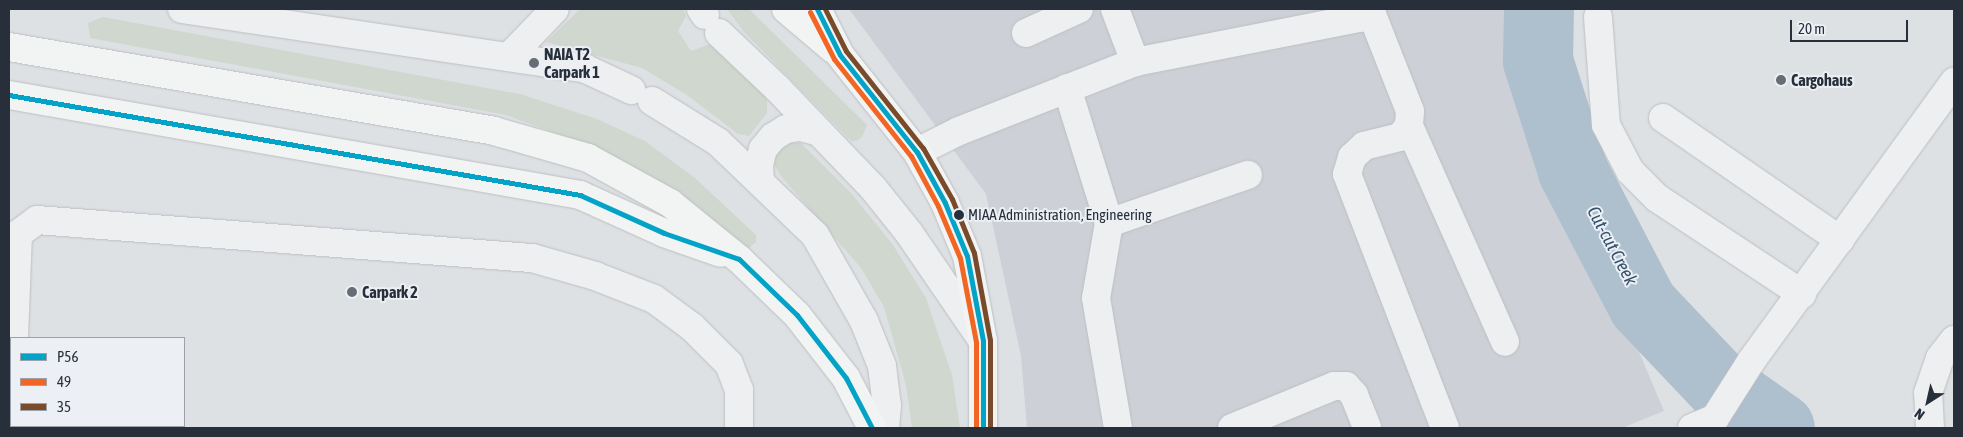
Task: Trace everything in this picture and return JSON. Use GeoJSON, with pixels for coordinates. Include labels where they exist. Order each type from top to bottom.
{"type":"FeatureCollection","features":[{"type":"Feature","properties":{"kind":"main road"},"geometry":{"type":"LineString","coordinates":[[786,9],[840,55],[917,152],[945,203],[966,256],[983,341],[984,428]]}},
{"type":"Feature","properties":{"kind":"main road"},"geometry":{"type":"LineString","coordinates":[[817,9],[840,55]]}},
{"type":"Feature","properties":{"kind":"main road"},"geometry":{"type":"LineString","coordinates":[[9,47],[494,131],[588,158],[670,203],[739,259],[797,314],[846,378],[872,428]]}},
{"type":"Feature","properties":{"kind":"main road"},"geometry":{"type":"LineString","coordinates":[[9,95],[580,195],[664,233],[739,259]]}},
{"type":"Feature","properties":{"kind":"street"},"geometry":{"type":"LineString","coordinates":[[182,9],[586,69],[641,95],[718,142],[760,180],[815,235],[864,322],[882,366],[887,405],[885,428]]}},
{"type":"Feature","properties":{"kind":"street"},"geometry":{"type":"LineString","coordinates":[[509,57],[555,9]]}},
{"type":"Feature","properties":{"kind":"street"},"geometry":{"type":"LineString","coordinates":[[1026,34],[1079,9]]}},
{"type":"Feature","properties":{"kind":"street"},"geometry":{"type":"LineString","coordinates":[[1115,9],[1135,62]]}},
{"type":"Feature","properties":{"kind":"street"},"geometry":{"type":"LineString","coordinates":[[917,152],[960,131],[1135,62],[1359,18],[1371,10],[1410,111],[1409,126],[1505,342]]}},
{"type":"Feature","properties":{"kind":"street"},"geometry":{"type":"LineString","coordinates":[[1598,17],[1606,125],[1630,171],[1657,198],[1802,294]]}},
{"type":"Feature","properties":{"kind":"street"},"geometry":{"type":"LineString","coordinates":[[708,19],[778,89],[816,131],[851,163],[897,218],[983,341]]}},
{"type":"Feature","properties":{"kind":"street"},"geometry":{"type":"LineString","coordinates":[[1719,414],[1840,240],[1954,82]]}},
{"type":"Feature","properties":{"kind":"street"},"geometry":{"type":"LineString","coordinates":[[1067,88],[1109,223],[1096,298],[1118,428]]}},
{"type":"Feature","properties":{"kind":"street"},"geometry":{"type":"LineString","coordinates":[[1663,118],[1840,240]]}},
{"type":"Feature","properties":{"kind":"street"},"geometry":{"type":"LineString","coordinates":[[1409,126],[1400,137],[1364,146],[1352,157],[1347,174],[1444,428]]}},
{"type":"Feature","properties":{"kind":"street"},"geometry":{"type":"LineString","coordinates":[[760,180],[759,165],[763,149],[772,137],[786,129],[802,127],[816,131]]}},
{"type":"Feature","properties":{"kind":"street"},"geometry":{"type":"LineString","coordinates":[[1109,223],[1248,175]]}},
{"type":"Feature","properties":{"kind":"street"},"geometry":{"type":"LineString","coordinates":[[14,337],[18,234],[37,220],[532,258],[595,276],[654,299],[692,328],[729,364],[739,390],[739,428]]}},
{"type":"Feature","properties":{"kind":"street"},"geometry":{"type":"LineString","coordinates":[[1930,428],[1928,393],[1940,358],[1954,340]]}},
{"type":"Feature","properties":{"kind":"street"},"geometry":{"type":"LineString","coordinates":[[1232,428],[1334,386],[1346,386],[1354,395],[1367,428]]}},
{"type":"Feature","properties":{"kind":"shaded area"},"geometry":{"type":"Polygon","coordinates":[[[580,9],[683,9],[686,16],[678,31],[691,51],[716,42],[760,89],[767,100],[767,113],[749,136],[738,134],[687,95],[642,68],[546,42],[580,9]]]}},
{"type":"Feature","properties":{"kind":"shaded area"},"geometry":{"type":"Polygon","coordinates":[[[727,9],[749,9],[867,125],[862,137],[856,141],[851,141],[744,32],[727,9]]]}},
{"type":"Feature","properties":{"kind":"shaded area"},"geometry":{"type":"Polygon","coordinates":[[[849,9],[1518,9],[1513,54],[1664,411],[1622,428],[1027,428],[1021,356],[986,194],[849,9]]]}},
{"type":"Feature","properties":{"kind":"shaded area"},"geometry":{"type":"Polygon","coordinates":[[[103,17],[520,94],[597,119],[645,141],[695,178],[756,235],[756,242],[747,249],[585,144],[506,115],[90,38],[88,23],[103,17]]]}},
{"type":"Feature","properties":{"kind":"shaded area"},"geometry":{"type":"Polygon","coordinates":[[[785,143],[801,143],[852,194],[893,245],[926,298],[952,375],[960,428],[912,428],[906,385],[884,307],[861,268],[780,175],[773,162],[776,151],[785,143]]]}},
{"type":"Feature","properties":{"kind":"waterway","name":"Cut-cut Creek"},"geometry":{"type":"LineString","coordinates":[[1539,9],[1538,61],[1573,171],[1643,305],[1720,386],[1780,428]]}},
{"type":"Feature","properties":{"kind":"transit line","name":"P56"},"geometry":{"type":"LineString","coordinates":[[817,9],[840,55],[917,152],[945,203],[967,256],[983,341],[983,428]]}},
{"type":"Feature","properties":{"kind":"transit line","name":"35"},"geometry":{"type":"LineString","coordinates":[[825,9],[846,51],[923,148],[952,199],[974,253],[990,340],[990,428]]}},
{"type":"Feature","properties":{"kind":"transit line","name":"49"},"geometry":{"type":"LineString","coordinates":[[810,12],[834,59],[911,156],[938,206],[960,258],[976,342],[976,428]]}},
{"type":"Feature","properties":{"kind":"transit line","name":"P56"},"geometry":{"type":"LineString","coordinates":[[9,95],[580,195],[664,233],[739,259],[797,315],[846,378],[872,428]]}},
{"type":"Feature","properties":{"kind":"place","name":"NAIA T2 Carpark 1"},"geometry":{"type":"Point","coordinates":[534,63]}},
{"type":"Feature","properties":{"kind":"place","name":"Cargohaus"},"geometry":{"type":"Point","coordinates":[1781,80]}},
{"type":"Feature","properties":{"kind":"place","name":"MIAA Administration, Engineering"},"geometry":{"type":"Point","coordinates":[959,215]}},
{"type":"Feature","properties":{"kind":"place","name":"Carpark 2"},"geometry":{"type":"Point","coordinates":[352,292]}}]}
